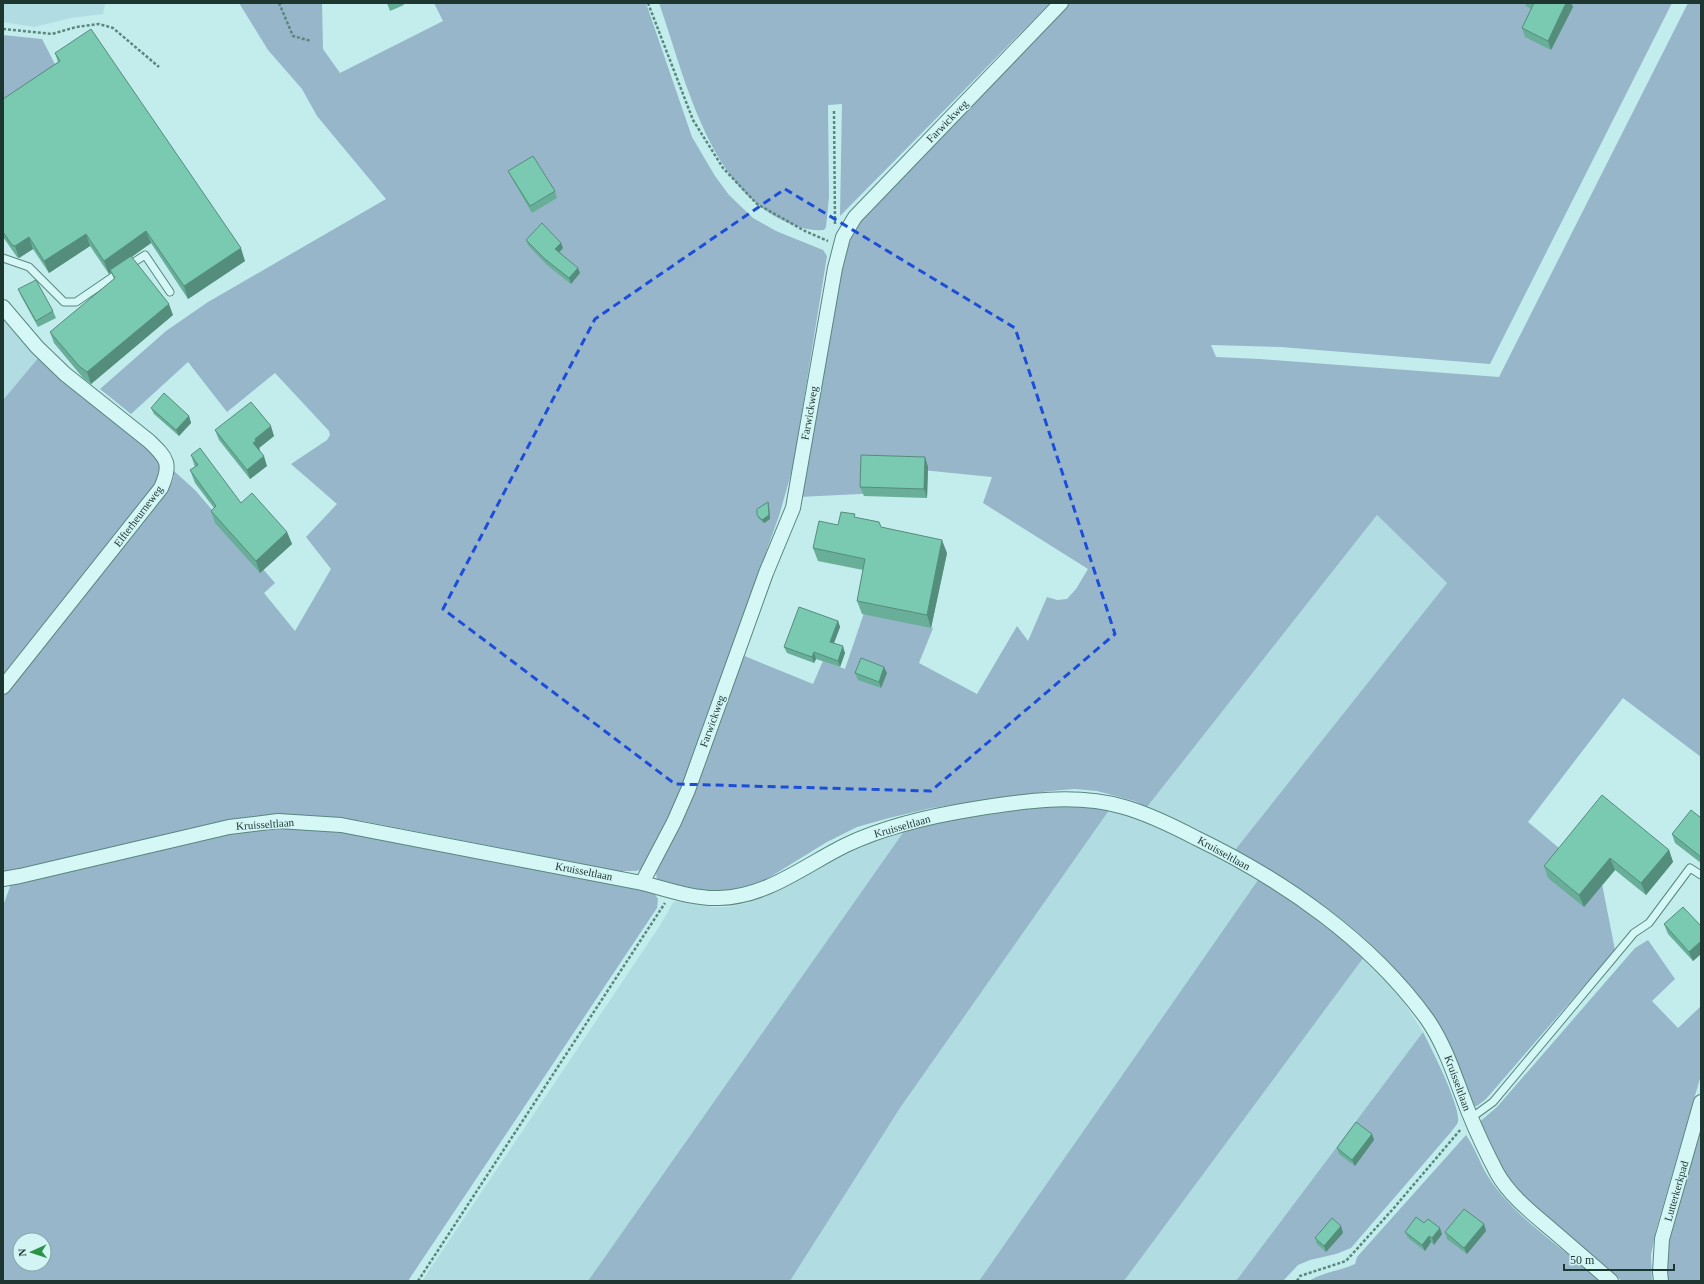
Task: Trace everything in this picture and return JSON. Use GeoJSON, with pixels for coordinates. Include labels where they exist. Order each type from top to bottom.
{"type":"FeatureCollection","features":[{"type":"Feature","properties":{"kind":"street","name":"Farwickweg"},"geometry":{"type":"LineString","coordinates":[[642,883],[674,822],[688,790],[766,573],[793,508],[828,305],[842,242],[855,217],[1061,3]]}},
{"type":"Feature","properties":{"kind":"street","name":"Elfterheurneweg"},"geometry":{"type":"LineString","coordinates":[[3,307],[37,347],[65,374],[161,452],[167,462],[168,474],[161,488],[3,687]]}},
{"type":"Feature","properties":{"kind":"street","name":"Kruisseltlaan"},"geometry":{"type":"LineString","coordinates":[[3,879],[28,875],[229,827],[278,821],[341,825],[642,883],[673,891],[718,898],[744,895],[772,885],[846,845],[885,829],[947,814],[1015,803],[1054,800],[1080,800],[1122,806],[1157,818],[1229,854],[1300,899],[1346,933],[1376,960],[1428,1021],[1446,1052],[1471,1118],[1499,1176],[1524,1206],[1611,1281]]}},
{"type":"Feature","properties":{"kind":"street","name":"Lutterkerkpad"},"geometry":{"type":"LineString","coordinates":[[1661,1281],[1660,1272],[1662,1239],[1701,1102]]}},
{"type":"Feature","properties":{"kind":"lane"},"geometry":{"type":"LineString","coordinates":[[3,258],[29,267],[64,302],[76,302],[145,255],[170,292]]}},
{"type":"Feature","properties":{"kind":"lane"},"geometry":{"type":"LineString","coordinates":[[1471,1118],[1493,1102],[1634,933],[1649,923],[1690,868],[1701,875]]}},
{"type":"Feature","properties":{"kind":"path"},"geometry":{"type":"LineString","coordinates":[[278,3],[293,36],[311,41]]}},
{"type":"Feature","properties":{"kind":"path"},"geometry":{"type":"LineString","coordinates":[[648,3],[693,120],[723,168],[757,204],[805,231],[842,242]]}},
{"type":"Feature","properties":{"kind":"path"},"geometry":{"type":"LineString","coordinates":[[3,29],[52,34],[76,27],[99,24],[114,28],[159,67]]}},
{"type":"Feature","properties":{"kind":"path"},"geometry":{"type":"LineString","coordinates":[[834,111],[834,222],[842,242]]}},
{"type":"Feature","properties":{"kind":"path"},"geometry":{"type":"LineString","coordinates":[[418,1281],[673,891]]}},
{"type":"Feature","properties":{"kind":"path"},"geometry":{"type":"LineString","coordinates":[[1297,1281],[1300,1276],[1346,1261],[1471,1118]]}},
{"type":"Feature","properties":{"kind":"highlighted area"},"geometry":{"type":"Polygon","coordinates":[[[785,189],[1015,328],[1115,634],[931,791],[675,784],[443,609],[595,319],[785,189]]]}},
{"type":"Feature","properties":{"kind":"shaded area"},"geometry":{"type":"Polygon","coordinates":[[[3,3],[105,3],[103,14],[71,18],[34,27],[3,22],[3,3]]]}},
{"type":"Feature","properties":{"kind":"shaded area"},"geometry":{"type":"Polygon","coordinates":[[[239,3],[322,3],[323,49],[340,73],[443,21],[434,3],[646,3],[692,137],[715,176],[729,195],[753,218],[776,231],[823,250],[827,256],[793,467],[779,516],[669,822],[643,869],[636,871],[619,871],[363,821],[316,816],[284,815],[251,817],[222,822],[3,873],[3,696],[166,491],[173,480],[174,471],[195,490],[275,583],[264,593],[295,631],[331,569],[306,537],[337,504],[291,464],[327,440],[330,435],[329,431],[275,373],[227,412],[188,362],[131,414],[100,389],[166,331],[208,302],[386,199],[317,116],[302,89],[268,50],[239,3]]]}},
{"type":"Feature","properties":{"kind":"shaded area"},"geometry":{"type":"Polygon","coordinates":[[[659,3],[1050,3],[840,216],[842,104],[828,105],[829,197],[826,227],[824,230],[812,230],[778,218],[753,200],[733,178],[715,152],[689,92],[659,3]]]}},
{"type":"Feature","properties":{"kind":"shaded area"},"geometry":{"type":"Polygon","coordinates":[[[1068,3],[1672,3],[1490,364],[1281,347],[1211,345],[1216,357],[1499,377],[1688,3],[1701,3],[1701,757],[1623,698],[1528,822],[1602,884],[1615,950],[1486,1099],[1477,1106],[1472,1106],[1423,1005],[1384,957],[1338,916],[1313,898],[1262,865],[1235,850],[1447,583],[1377,515],[1147,807],[1134,801],[1097,791],[1075,789],[1050,791],[932,808],[857,827],[827,842],[746,890],[713,893],[657,880],[656,873],[684,817],[742,655],[813,684],[823,661],[845,669],[864,613],[933,628],[919,663],[977,694],[1017,626],[1028,641],[1047,597],[1057,600],[1067,599],[1076,589],[1088,569],[983,503],[992,477],[902,468],[900,492],[799,497],[839,269],[858,217],[1068,3]]]}},
{"type":"Feature","properties":{"kind":"shaded area"},"geometry":{"type":"Polygon","coordinates":[[[3,35],[42,39],[58,70],[3,107],[3,35]]]}},
{"type":"Feature","properties":{"kind":"shaded area"},"geometry":{"type":"Polygon","coordinates":[[[3,316],[39,357],[3,400],[3,316]]]}},
{"type":"Feature","properties":{"kind":"shaded area"},"geometry":{"type":"Polygon","coordinates":[[[39,357],[147,444],[159,463],[160,473],[149,493],[3,677],[3,400],[39,357]]]}},
{"type":"Feature","properties":{"kind":"shaded area"},"geometry":{"type":"Polygon","coordinates":[[[1377,515],[1447,583],[1235,850],[1147,807],[1377,515]]]}},
{"type":"Feature","properties":{"kind":"shaded area"},"geometry":{"type":"Polygon","coordinates":[[[1049,802],[1110,809],[900,1108],[790,1281],[588,1281],[907,827],[1049,802]]]}},
{"type":"Feature","properties":{"kind":"shaded area"},"geometry":{"type":"Polygon","coordinates":[[[1110,809],[1134,816],[1172,833],[1236,866],[1258,880],[979,1281],[790,1281],[900,1108],[1110,809]]]}},
{"type":"Feature","properties":{"kind":"shaded area"},"geometry":{"type":"Polygon","coordinates":[[[269,827],[338,829],[646,888],[654,893],[658,899],[657,908],[408,1281],[3,1281],[3,906],[11,884],[190,841],[269,827]]]}},
{"type":"Feature","properties":{"kind":"shaded area"},"geometry":{"type":"Polygon","coordinates":[[[907,827],[588,1281],[422,1281],[659,927],[673,903],[676,901],[713,907],[729,907],[747,903],[766,895],[840,852],[907,827]]]}},
{"type":"Feature","properties":{"kind":"shaded area"},"geometry":{"type":"Polygon","coordinates":[[[1258,880],[1312,916],[1364,957],[1124,1281],[979,1281],[1258,880]]]}},
{"type":"Feature","properties":{"kind":"shaded area"},"geometry":{"type":"Polygon","coordinates":[[[1648,940],[1675,979],[1652,1001],[1678,1028],[1701,1006],[1701,1075],[1656,1230],[1651,1255],[1652,1281],[1622,1281],[1541,1217],[1508,1180],[1477,1124],[1497,1107],[1635,948],[1648,940]]]}},
{"type":"Feature","properties":{"kind":"shaded area"},"geometry":{"type":"Polygon","coordinates":[[[1364,957],[1398,993],[1423,1032],[1236,1281],[1124,1281],[1364,957]]]}},
{"type":"Feature","properties":{"kind":"shaded area"},"geometry":{"type":"Polygon","coordinates":[[[1423,1032],[1445,1077],[1455,1103],[1458,1114],[1458,1122],[1456,1126],[1351,1248],[1298,1265],[1283,1281],[1236,1281],[1423,1032]]]}},
{"type":"Feature","properties":{"kind":"shaded area"},"geometry":{"type":"Polygon","coordinates":[[[1701,1118],[1701,1281],[1665,1281],[1666,1241],[1701,1118]]]}},
{"type":"Feature","properties":{"kind":"shaded area"},"geometry":{"type":"Polygon","coordinates":[[[1466,1135],[1491,1181],[1514,1209],[1528,1222],[1603,1281],[1309,1281],[1355,1264],[1357,1257],[1466,1135]]]}},
{"type":"Feature","properties":{"kind":"building"},"geometry":{"type":"Polygon","coordinates":[[[1534,3],[1566,3],[1548,41],[1522,28],[1534,3]]]}},
{"type":"Feature","properties":{"kind":"building"},"geometry":{"type":"Polygon","coordinates":[[[91,29],[241,248],[184,286],[146,231],[104,261],[86,234],[44,261],[29,237],[15,246],[12,245],[3,232],[3,99],[60,61],[55,53],[91,29]]]}},
{"type":"Feature","properties":{"kind":"building"},"geometry":{"type":"Polygon","coordinates":[[[533,156],[555,191],[530,206],[508,171],[533,156]]]}},
{"type":"Feature","properties":{"kind":"building"},"geometry":{"type":"Polygon","coordinates":[[[542,223],[561,243],[555,249],[578,268],[569,278],[545,259],[526,240],[542,223]]]}},
{"type":"Feature","properties":{"kind":"building"},"geometry":{"type":"Polygon","coordinates":[[[131,256],[169,304],[87,372],[79,366],[50,332],[115,278],[110,270],[131,256]]]}},
{"type":"Feature","properties":{"kind":"building"},"geometry":{"type":"Polygon","coordinates":[[[36,280],[53,311],[36,321],[18,289],[36,280]]]}},
{"type":"Feature","properties":{"kind":"building"},"geometry":{"type":"Polygon","coordinates":[[[164,393],[189,416],[176,430],[151,408],[164,393]]]}},
{"type":"Feature","properties":{"kind":"building"},"geometry":{"type":"Polygon","coordinates":[[[251,402],[271,426],[255,439],[256,441],[253,443],[264,456],[247,470],[215,430],[251,402]]]}},
{"type":"Feature","properties":{"kind":"building"},"geometry":{"type":"Polygon","coordinates":[[[200,448],[241,503],[252,493],[287,532],[256,561],[211,511],[216,506],[190,470],[198,465],[191,455],[200,448]]]}},
{"type":"Feature","properties":{"kind":"building"},"geometry":{"type":"Polygon","coordinates":[[[861,455],[925,457],[924,489],[860,487],[861,455]]]}},
{"type":"Feature","properties":{"kind":"building"},"geometry":{"type":"Polygon","coordinates":[[[768,502],[769,515],[762,520],[757,515],[757,509],[768,502]]]}},
{"type":"Feature","properties":{"kind":"building"},"geometry":{"type":"Polygon","coordinates":[[[841,512],[855,514],[854,517],[879,522],[881,527],[942,540],[927,615],[857,601],[865,559],[813,548],[819,521],[838,525],[841,512]]]}},
{"type":"Feature","properties":{"kind":"building"},"geometry":{"type":"Polygon","coordinates":[[[799,607],[838,621],[830,642],[843,646],[838,661],[814,652],[812,657],[784,647],[799,607]]]}},
{"type":"Feature","properties":{"kind":"building"},"geometry":{"type":"Polygon","coordinates":[[[861,658],[884,667],[879,682],[855,673],[861,658]]]}},
{"type":"Feature","properties":{"kind":"building"},"geometry":{"type":"Polygon","coordinates":[[[1602,795],[1669,850],[1641,883],[1610,858],[1579,895],[1544,866],[1602,795]]]}},
{"type":"Feature","properties":{"kind":"building"},"geometry":{"type":"Polygon","coordinates":[[[1691,810],[1700,817],[1701,816],[1701,857],[1672,834],[1691,810]]]}},
{"type":"Feature","properties":{"kind":"building"},"geometry":{"type":"Polygon","coordinates":[[[1683,907],[1701,926],[1701,941],[1689,952],[1664,924],[1683,907]]]}},
{"type":"Feature","properties":{"kind":"building"},"geometry":{"type":"Polygon","coordinates":[[[1356,1122],[1372,1134],[1352,1160],[1337,1148],[1356,1122]]]}},
{"type":"Feature","properties":{"kind":"building"},"geometry":{"type":"Polygon","coordinates":[[[1464,1209],[1484,1224],[1464,1248],[1445,1232],[1464,1209]]]}},
{"type":"Feature","properties":{"kind":"building"},"geometry":{"type":"Polygon","coordinates":[[[1416,1217],[1424,1223],[1428,1219],[1440,1228],[1432,1238],[1429,1236],[1422,1245],[1405,1232],[1416,1217]]]}},
{"type":"Feature","properties":{"kind":"building"},"geometry":{"type":"Polygon","coordinates":[[[1332,1218],[1341,1226],[1324,1246],[1315,1238],[1332,1218]]]}}]}
